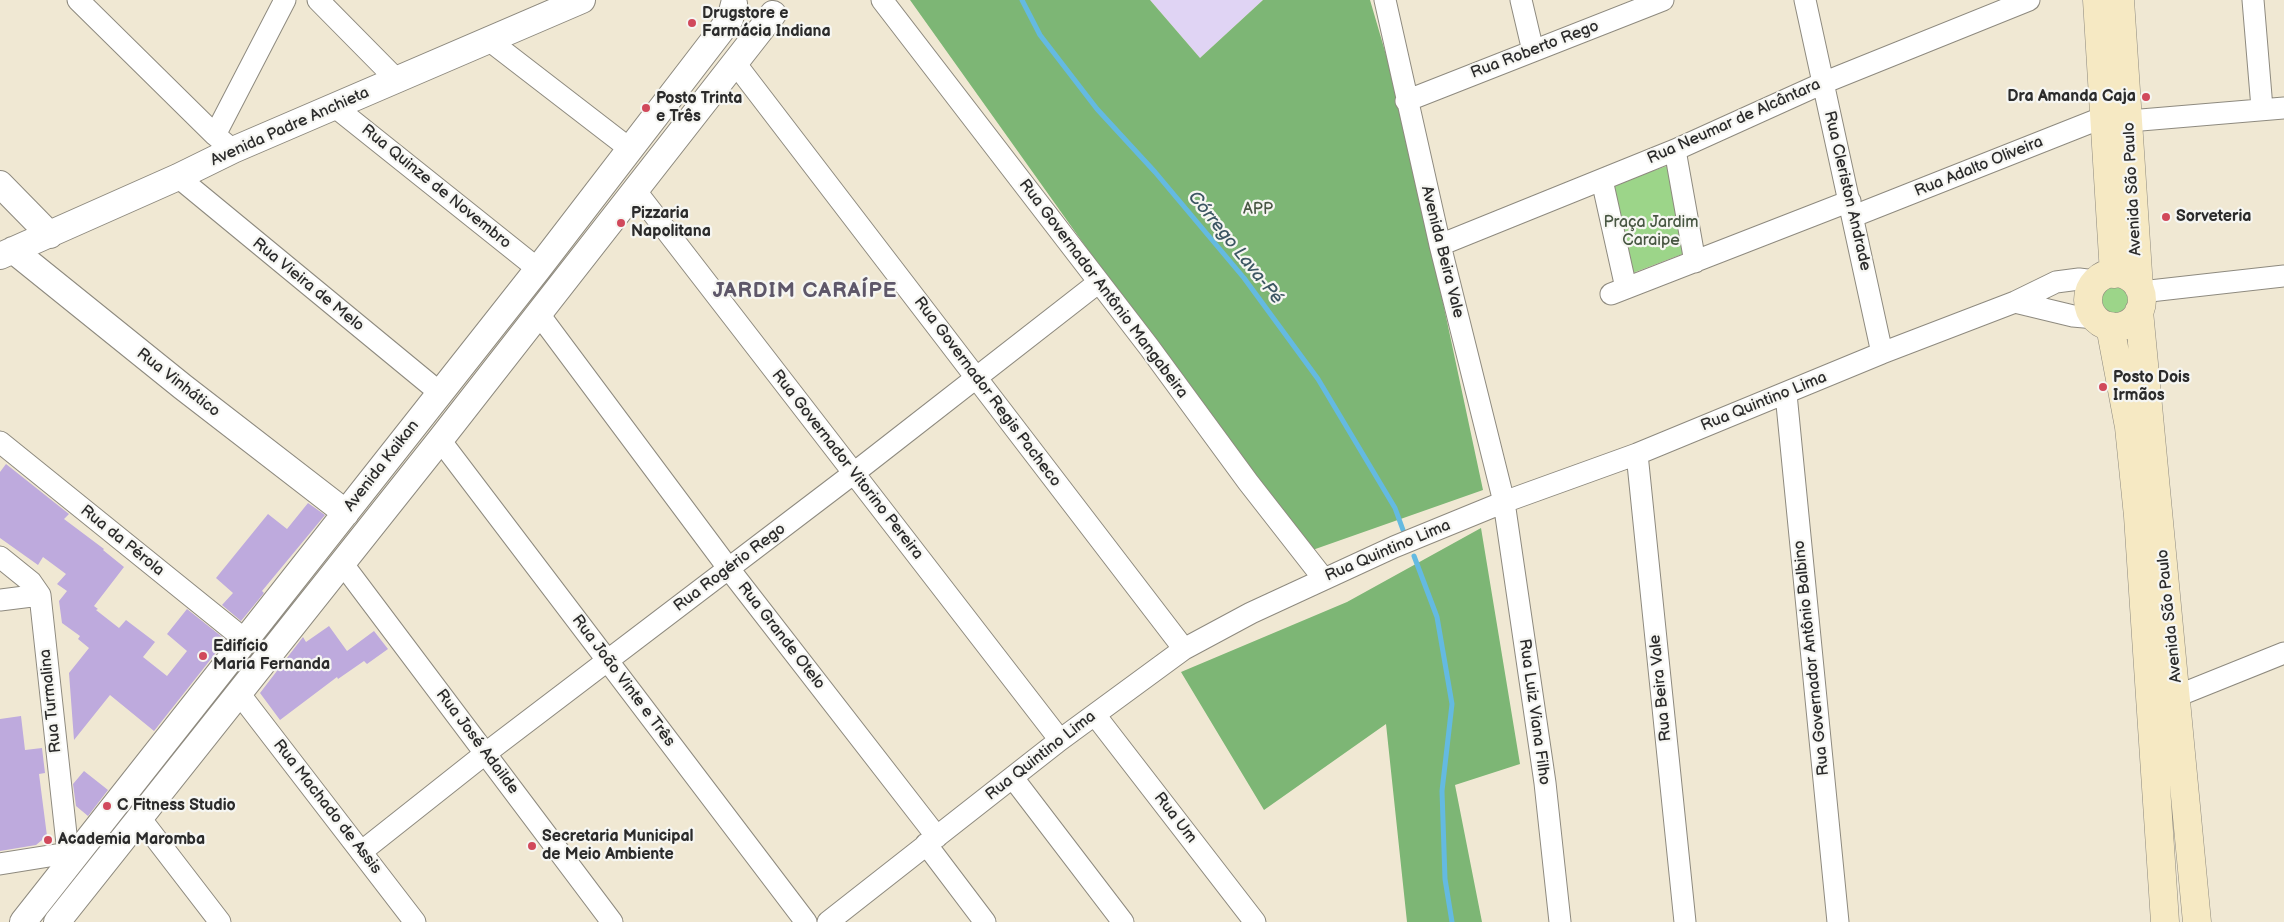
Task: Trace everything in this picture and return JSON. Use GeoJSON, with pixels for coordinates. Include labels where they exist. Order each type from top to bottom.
{"type":"FeatureCollection","features":[{"type":"Feature","properties":{"kind":"main road","name":"Avenida São Paulo"},"geometry":{"type":"LineString","coordinates":[[2097,0],[2116,119],[2140,297],[2177,696],[2189,849],[2198,922]]}},
{"type":"Feature","properties":{"kind":"main road","name":"Avenida São Paulo"},"geometry":{"type":"LineString","coordinates":[[2105,277],[2116,119],[2120,0]]}},
{"type":"Feature","properties":{"kind":"main road","name":"Avenida São Paulo"},"geometry":{"type":"LineString","coordinates":[[2140,297],[2127,276],[2105,277],[2090,289],[2088,300],[2090,310],[2103,322],[2129,427],[2138,516],[2165,922]]}},
{"type":"Feature","properties":{"kind":"main road"},"geometry":{"type":"LineString","coordinates":[[2103,322],[2122,326],[2132,320],[2140,297]]}},
{"type":"Feature","properties":{"kind":"street"},"geometry":{"type":"LineString","coordinates":[[78,0],[224,143],[285,0]]}},
{"type":"Feature","properties":{"kind":"street"},"geometry":{"type":"LineString","coordinates":[[318,0],[398,81]]}},
{"type":"Feature","properties":{"kind":"street","name":"Avenida Padre Anchieta"},"geometry":{"type":"LineString","coordinates":[[7,253],[178,177],[224,143],[334,106],[398,81],[582,0]]}},
{"type":"Feature","properties":{"kind":"street","name":"Rua Governador Antônio Mangabeira"},"geometry":{"type":"LineString","coordinates":[[882,0],[1149,346],[1248,482],[1323,578]]}},
{"type":"Feature","properties":{"kind":"street","name":"Avenida Beira Vale"},"geometry":{"type":"LineString","coordinates":[[1385,0],[1406,101],[1440,245],[1504,502]]}},
{"type":"Feature","properties":{"kind":"street"},"geometry":{"type":"LineString","coordinates":[[1521,0],[1533,51]]}},
{"type":"Feature","properties":{"kind":"street","name":"Rua Roberto Rego"},"geometry":{"type":"LineString","coordinates":[[1406,101],[1663,0]]}},
{"type":"Feature","properties":{"kind":"street","name":"Rua Cleriston Andrade"},"geometry":{"type":"LineString","coordinates":[[1805,0],[1852,208],[1882,353]]}},
{"type":"Feature","properties":{"kind":"street","name":"Rua Neumar de Alcântara"},"geometry":{"type":"LineString","coordinates":[[1440,245],[1674,150],[1823,83],[2029,0]]}},
{"type":"Feature","properties":{"kind":"street"},"geometry":{"type":"LineString","coordinates":[[2253,0],[2262,108]]}},
{"type":"Feature","properties":{"kind":"street"},"geometry":{"type":"LineString","coordinates":[[732,2],[750,13],[779,7]]}},
{"type":"Feature","properties":{"kind":"street","name":"Avenida Kaikan"},"geometry":{"type":"LineString","coordinates":[[22,922],[68,857],[346,513],[439,392],[538,269],[730,19],[732,2]]}},
{"type":"Feature","properties":{"kind":"street","name":"Avenida Kaikan"},"geometry":{"type":"LineString","coordinates":[[57,922],[440,440],[779,7]]}},
{"type":"Feature","properties":{"kind":"street"},"geometry":{"type":"LineString","coordinates":[[490,41],[630,149]]}},
{"type":"Feature","properties":{"kind":"street","name":"Rua Governador Regis Pacheco"},"geometry":{"type":"LineString","coordinates":[[735,63],[1184,649]]}},
{"type":"Feature","properties":{"kind":"street","name":"Rua Quinze de Novembro"},"geometry":{"type":"LineString","coordinates":[[334,106],[538,269]]}},
{"type":"Feature","properties":{"kind":"street","name":"Rua Adalto Oliveira"},"geometry":{"type":"LineString","coordinates":[[1602,180],[1619,291],[1695,262],[2116,119],[2284,108]]}},
{"type":"Feature","properties":{"kind":"street"},"geometry":{"type":"LineString","coordinates":[[1674,150],[1695,262]]}},
{"type":"Feature","properties":{"kind":"street","name":"Rua Vieira de Melo"},"geometry":{"type":"LineString","coordinates":[[178,177],[439,392]]}},
{"type":"Feature","properties":{"kind":"street"},"geometry":{"type":"LineString","coordinates":[[0,184],[50,235]]}},
{"type":"Feature","properties":{"kind":"street","name":"Rua Governador Vitorino Pereira"},"geometry":{"type":"LineString","coordinates":[[635,190],[1060,740]]}},
{"type":"Feature","properties":{"kind":"street","name":"Rua Vinhático"},"geometry":{"type":"LineString","coordinates":[[7,253],[346,513]]}},
{"type":"Feature","properties":{"kind":"street"},"geometry":{"type":"LineString","coordinates":[[2140,297],[2284,276]]}},
{"type":"Feature","properties":{"kind":"street","name":"Rua Quintino Lima"},"geometry":{"type":"LineString","coordinates":[[842,918],[931,840],[1060,740],[1184,649],[1251,613],[1323,578],[1504,502],[1637,454],[1882,353],[2015,302],[2056,282],[2105,277]]}},
{"type":"Feature","properties":{"kind":"street","name":"Rua Rogério Rego"},"geometry":{"type":"LineString","coordinates":[[361,852],[486,753],[854,473],[1098,282]]}},
{"type":"Feature","properties":{"kind":"street"},"geometry":{"type":"LineString","coordinates":[[2015,302],[2103,322]]}},
{"type":"Feature","properties":{"kind":"street","name":"Rua Grande Otelo"},"geometry":{"type":"LineString","coordinates":[[538,313],[931,840],[985,922]]}},
{"type":"Feature","properties":{"kind":"street","name":"Rua Governador Antônio Balbino"},"geometry":{"type":"LineString","coordinates":[[1786,394],[1838,922]]}},
{"type":"Feature","properties":{"kind":"street","name":"Rua João Vinte e Três"},"geometry":{"type":"LineString","coordinates":[[440,440],[806,922]]}},
{"type":"Feature","properties":{"kind":"street","name":"Rua da Pérola"},"geometry":{"type":"LineString","coordinates":[[0,442],[244,639]]}},
{"type":"Feature","properties":{"kind":"street","name":"Rua Beira Vale"},"geometry":{"type":"LineString","coordinates":[[1637,454],[1685,922]]}},
{"type":"Feature","properties":{"kind":"street","name":"Rua Luiz Viana Filho"},"geometry":{"type":"LineString","coordinates":[[1504,502],[1545,783],[1560,922]]}},
{"type":"Feature","properties":{"kind":"street"},"geometry":{"type":"LineString","coordinates":[[346,513],[368,531]]}},
{"type":"Feature","properties":{"kind":"street"},"geometry":{"type":"LineString","coordinates":[[0,557],[31,582],[40,595],[0,600]]}},
{"type":"Feature","properties":{"kind":"street","name":"Rua José Adailde"},"geometry":{"type":"LineString","coordinates":[[342,563],[612,922]]}},
{"type":"Feature","properties":{"kind":"street","name":"Rua Turmalina"},"geometry":{"type":"LineString","coordinates":[[40,595],[68,857]]}},
{"type":"Feature","properties":{"kind":"street"},"geometry":{"type":"LineString","coordinates":[[2177,696],[2284,653]]}},
{"type":"Feature","properties":{"kind":"street","name":"Rua Machado de Assis"},"geometry":{"type":"LineString","coordinates":[[238,692],[415,922]]}},
{"type":"Feature","properties":{"kind":"street","name":"Rua Um"},"geometry":{"type":"LineString","coordinates":[[1095,715],[1255,922]]}},
{"type":"Feature","properties":{"kind":"street"},"geometry":{"type":"LineString","coordinates":[[1013,778],[1123,922]]}},
{"type":"Feature","properties":{"kind":"street"},"geometry":{"type":"LineString","coordinates":[[140,818],[220,922]]}},
{"type":"Feature","properties":{"kind":"street"},"geometry":{"type":"LineString","coordinates":[[0,864],[68,857]]}},
{"type":"Feature","properties":{"kind":"shaded area"},"geometry":{"type":"Polygon","coordinates":[[[1150,0],[1263,0],[1200,58],[1150,0]]]}},
{"type":"Feature","properties":{"kind":"green space","name":"APP"},"geometry":{"type":"Polygon","coordinates":[[[910,0],[1150,0],[1200,58],[1263,0],[1370,0],[1401,106],[1483,490],[1304,553],[910,0]]]}},
{"type":"Feature","properties":{"kind":"green space","name":"Praça Jardim Caraipe"},"geometry":{"type":"Polygon","coordinates":[[[1667,166],[1685,253],[1630,274],[1612,185],[1667,166]]]}},
{"type":"Feature","properties":{"kind":"green space"},"geometry":{"type":"Polygon","coordinates":[[[2119,277],[2134,286],[2130,318],[2121,322],[2092,309],[2091,301],[2097,284],[2119,277]]]}},
{"type":"Feature","properties":{"kind":"green space"},"geometry":{"type":"Polygon","coordinates":[[[1481,528],[1520,764],[1455,785],[1482,922],[1407,922],[1386,724],[1264,810],[1181,672],[1347,602],[1481,528]]]}},
{"type":"Feature","properties":{"kind":"building"},"geometry":{"type":"Polygon","coordinates":[[[6,464],[69,514],[64,519],[104,549],[124,567],[94,606],[98,609],[96,610],[119,628],[126,620],[155,642],[143,657],[167,676],[187,651],[167,634],[187,609],[226,640],[154,731],[110,695],[74,740],[69,673],[89,648],[78,639],[80,636],[62,623],[59,601],[67,591],[57,584],[66,574],[43,557],[38,565],[0,538],[0,472],[6,464]]]}},
{"type":"Feature","properties":{"kind":"building"},"geometry":{"type":"Polygon","coordinates":[[[308,503],[325,515],[262,591],[264,593],[241,621],[222,605],[233,593],[216,578],[268,514],[287,529],[308,503]]]}},
{"type":"Feature","properties":{"kind":"building"},"geometry":{"type":"Polygon","coordinates":[[[329,626],[347,651],[374,631],[388,649],[367,664],[364,661],[338,679],[337,677],[280,720],[260,693],[303,637],[306,642],[329,626]]]}},
{"type":"Feature","properties":{"kind":"building"},"geometry":{"type":"Polygon","coordinates":[[[21,716],[25,750],[42,748],[45,773],[39,774],[47,836],[36,845],[0,851],[0,719],[21,716]]]}},
{"type":"Feature","properties":{"kind":"building"},"geometry":{"type":"Polygon","coordinates":[[[84,771],[108,790],[88,816],[76,806],[73,784],[84,771]]]}},
{"type":"Feature","properties":{"kind":"waterway","name":"Córrego Lava-Pé"},"geometry":{"type":"LineString","coordinates":[[1022,0],[1040,35],[1097,109],[1155,172],[1244,278],[1318,379],[1395,508],[1403,530]]}},
{"type":"Feature","properties":{"kind":"waterway","name":"Córrego Lava-Pé"},"geometry":{"type":"LineString","coordinates":[[1414,556],[1437,617],[1452,704],[1442,791],[1445,879],[1452,922]]}},
{"type":"Feature","properties":{"kind":"place","name":"Drugstore e Farmácia Indiana"},"geometry":{"type":"Point","coordinates":[692,23]}},
{"type":"Feature","properties":{"kind":"place","name":"Dra Amanda Caja"},"geometry":{"type":"Point","coordinates":[2146,97]}},
{"type":"Feature","properties":{"kind":"place","name":"Posto Trinta e Três"},"geometry":{"type":"Point","coordinates":[646,108]}},
{"type":"Feature","properties":{"kind":"place","name":"Sorveteria"},"geometry":{"type":"Point","coordinates":[2166,217]}},
{"type":"Feature","properties":{"kind":"place","name":"Pizzaria Napolitana"},"geometry":{"type":"Point","coordinates":[621,223]}},
{"type":"Feature","properties":{"kind":"place","name":"Posto Dois Irmãos"},"geometry":{"type":"Point","coordinates":[2103,387]}},
{"type":"Feature","properties":{"kind":"place","name":"Edifício Maria Fernanda"},"geometry":{"type":"Point","coordinates":[203,656]}},
{"type":"Feature","properties":{"kind":"place","name":"C Fitness Studio"},"geometry":{"type":"Point","coordinates":[107,806]}},
{"type":"Feature","properties":{"kind":"place","name":"Academia Maromba"},"geometry":{"type":"Point","coordinates":[48,840]}},
{"type":"Feature","properties":{"kind":"place","name":"Secretaria Municipal de Meio Ambiente"},"geometry":{"type":"Point","coordinates":[532,846]}},
{"type":"Feature","properties":{"kind":"district","name":"JARDIM CARAÍPE"},"geometry":{"type":"Point","coordinates":[805,292]}}]}
